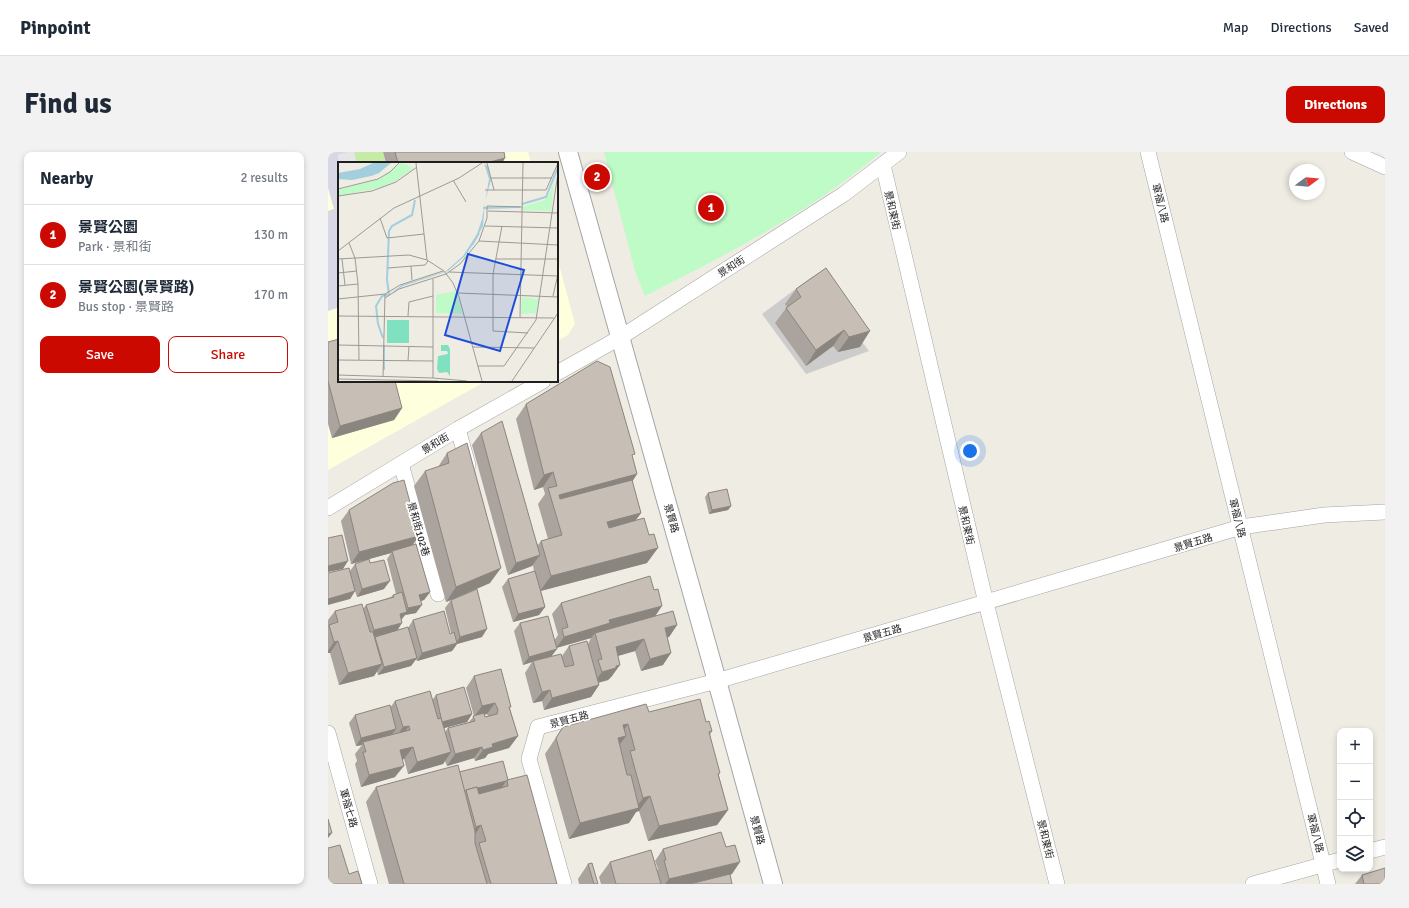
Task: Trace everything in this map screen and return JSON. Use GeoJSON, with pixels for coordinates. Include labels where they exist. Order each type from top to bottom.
{"type":"FeatureCollection","features":[{"type":"Feature","properties":{"kind":"street","name":"景賢路"},"geometry":{"type":"LineString","coordinates":[[568,152],[773,884]]}},
{"type":"Feature","properties":{"kind":"street","name":"景和街"},"geometry":{"type":"LineString","coordinates":[[558,372],[621,337],[844,194],[899,152]]}},
{"type":"Feature","properties":{"kind":"street","name":"軍福八路"},"geometry":{"type":"LineString","coordinates":[[1148,152],[1328,884]]}},
{"type":"Feature","properties":{"kind":"street"},"geometry":{"type":"LineString","coordinates":[[1352,152],[1385,167]]}},
{"type":"Feature","properties":{"kind":"street","name":"景和東街"},"geometry":{"type":"LineString","coordinates":[[883,165],[986,603],[1057,884]]}},
{"type":"Feature","properties":{"kind":"street","name":"景和街"},"geometry":{"type":"LineString","coordinates":[[328,508],[458,429],[541,382]]}},
{"type":"Feature","properties":{"kind":"street"},"geometry":{"type":"LineString","coordinates":[[458,429],[473,482]]}},
{"type":"Feature","properties":{"kind":"street","name":"景和街102巷"},"geometry":{"type":"LineString","coordinates":[[401,464],[438,594]]}},
{"type":"Feature","properties":{"kind":"street","name":"景賢五路"},"geometry":{"type":"LineString","coordinates":[[564,884],[529,759],[538,727],[717,681],[1240,527],[1324,514],[1385,512]]}},
{"type":"Feature","properties":{"kind":"street","name":"軍福七路"},"geometry":{"type":"LineString","coordinates":[[328,733],[370,884]]}},
{"type":"Feature","properties":{"kind":"street"},"geometry":{"type":"LineString","coordinates":[[1373,850],[1385,847]]}},
{"type":"Feature","properties":{"kind":"street"},"geometry":{"type":"LineString","coordinates":[[1253,884],[1337,861]]}},
{"type":"Feature","properties":{"kind":"shaded area"},"geometry":{"type":"Polygon","coordinates":[[[328,152],[528,152],[531,162],[338,162],[338,382],[484,382],[328,470],[328,152]]]}},
{"type":"Feature","properties":{"kind":"shaded area"},"geometry":{"type":"Polygon","coordinates":[[[328,152],[348,152],[338,155],[340,162],[338,162],[338,312],[337,308],[328,311],[328,211],[334,209],[328,188],[328,152]]]}},
{"type":"Feature","properties":{"kind":"shaded area"},"geometry":{"type":"Polygon","coordinates":[[[354,152],[357,162],[340,162],[338,155],[354,152]]]}},
{"type":"Feature","properties":{"kind":"shaded area"},"geometry":{"type":"Polygon","coordinates":[[[558,261],[575,324],[568,335],[558,340],[558,261]]]}},
{"type":"Feature","properties":{"kind":"shaded area"},"geometry":{"type":"Polygon","coordinates":[[[813,276],[869,351],[806,374],[762,314],[813,276]]]}},
{"type":"Feature","properties":{"kind":"green space"},"geometry":{"type":"Polygon","coordinates":[[[348,152],[383,152],[386,162],[341,162],[348,152]]]}},
{"type":"Feature","properties":{"kind":"green space"},"geometry":{"type":"Polygon","coordinates":[[[604,152],[881,152],[826,194],[768,231],[645,296],[635,271],[604,152]]]}},
{"type":"Feature","properties":{"kind":"building"},"geometry":{"type":"Polygon","coordinates":[[[395,152],[504,152],[505,158],[490,162],[398,162],[395,152]]]}},
{"type":"Feature","properties":{"kind":"building"},"geometry":{"type":"Polygon","coordinates":[[[826,268],[870,331],[849,337],[844,330],[816,350],[786,308],[801,297],[796,289],[826,268]]]}},
{"type":"Feature","properties":{"kind":"building"},"geometry":{"type":"Polygon","coordinates":[[[338,339],[338,382],[395,382],[402,408],[340,426],[328,381],[328,342],[338,339]]]}},
{"type":"Feature","properties":{"kind":"building"},"geometry":{"type":"Polygon","coordinates":[[[597,361],[610,367],[635,454],[632,455],[637,474],[559,495],[560,499],[632,480],[641,513],[607,522],[609,528],[644,518],[649,535],[654,534],[658,548],[551,576],[541,541],[562,535],[548,488],[557,486],[553,472],[544,475],[526,404],[597,361]]]}},
{"type":"Feature","properties":{"kind":"building"},"geometry":{"type":"Polygon","coordinates":[[[502,421],[540,555],[516,563],[481,433],[502,421]]]}},
{"type":"Feature","properties":{"kind":"building"},"geometry":{"type":"Polygon","coordinates":[[[467,443],[501,568],[456,587],[425,471],[449,463],[447,453],[467,443]]]}},
{"type":"Feature","properties":{"kind":"building"},"geometry":{"type":"Polygon","coordinates":[[[404,480],[419,536],[359,552],[349,510],[393,483],[404,480]]]}},
{"type":"Feature","properties":{"kind":"building"},"geometry":{"type":"Polygon","coordinates":[[[727,489],[731,506],[712,510],[708,493],[727,489]]]}},
{"type":"Feature","properties":{"kind":"building"},"geometry":{"type":"Polygon","coordinates":[[[342,535],[348,561],[328,566],[328,538],[342,535]]]}},
{"type":"Feature","properties":{"kind":"building"},"geometry":{"type":"Polygon","coordinates":[[[416,544],[430,592],[419,595],[422,605],[408,608],[392,551],[416,544]]]}},
{"type":"Feature","properties":{"kind":"building"},"geometry":{"type":"Polygon","coordinates":[[[369,559],[370,563],[384,560],[390,581],[362,589],[355,564],[369,559]]]}},
{"type":"Feature","properties":{"kind":"building"},"geometry":{"type":"Polygon","coordinates":[[[349,568],[355,591],[328,599],[328,573],[349,568]]]}},
{"type":"Feature","properties":{"kind":"building"},"geometry":{"type":"Polygon","coordinates":[[[535,571],[545,607],[518,614],[508,579],[535,571]]]}},
{"type":"Feature","properties":{"kind":"building"},"geometry":{"type":"Polygon","coordinates":[[[650,576],[654,590],[658,589],[662,606],[609,620],[610,623],[564,637],[562,629],[568,627],[561,603],[650,576]]]}},
{"type":"Feature","properties":{"kind":"building"},"geometry":{"type":"Polygon","coordinates":[[[477,589],[487,629],[460,637],[451,600],[477,589]]]}},
{"type":"Feature","properties":{"kind":"building"},"geometry":{"type":"Polygon","coordinates":[[[402,592],[407,612],[400,614],[402,623],[374,630],[366,605],[394,597],[393,595],[402,592]]]}},
{"type":"Feature","properties":{"kind":"building"},"geometry":{"type":"Polygon","coordinates":[[[362,604],[370,632],[373,632],[382,664],[348,673],[338,641],[334,642],[329,625],[338,622],[335,611],[362,604]]]}},
{"type":"Feature","properties":{"kind":"building"},"geometry":{"type":"Polygon","coordinates":[[[444,611],[450,634],[454,632],[457,643],[422,653],[413,620],[444,611]]]}},
{"type":"Feature","properties":{"kind":"building"},"geometry":{"type":"Polygon","coordinates":[[[673,611],[677,625],[665,628],[671,653],[650,659],[644,639],[616,647],[620,665],[616,666],[616,668],[602,672],[598,660],[602,659],[595,633],[673,611]]]}},
{"type":"Feature","properties":{"kind":"building"},"geometry":{"type":"Polygon","coordinates":[[[548,616],[557,649],[529,657],[520,623],[548,616]]]}},
{"type":"Feature","properties":{"kind":"building"},"geometry":{"type":"Polygon","coordinates":[[[408,627],[417,658],[384,667],[375,637],[408,627]]]}},
{"type":"Feature","properties":{"kind":"building"},"geometry":{"type":"Polygon","coordinates":[[[587,641],[599,685],[552,698],[550,690],[542,692],[533,661],[561,654],[565,667],[574,665],[569,646],[587,641]]]}},
{"type":"Feature","properties":{"kind":"building"},"geometry":{"type":"Polygon","coordinates":[[[501,669],[511,707],[509,707],[518,736],[492,744],[493,747],[483,750],[482,747],[455,754],[448,728],[475,721],[473,716],[484,713],[485,717],[497,714],[498,710],[495,703],[482,706],[474,676],[501,669]]]}},
{"type":"Feature","properties":{"kind":"building"},"geometry":{"type":"Polygon","coordinates":[[[464,687],[472,714],[442,722],[436,695],[464,687]]]}},
{"type":"Feature","properties":{"kind":"building"},"geometry":{"type":"Polygon","coordinates":[[[430,691],[438,719],[441,718],[451,752],[417,762],[413,747],[400,750],[404,766],[369,775],[363,752],[366,752],[363,742],[410,730],[409,726],[403,727],[395,701],[430,691]]]}},
{"type":"Feature","properties":{"kind":"building"},"geometry":{"type":"Polygon","coordinates":[[[700,699],[706,722],[709,721],[712,731],[709,732],[728,810],[659,826],[650,796],[643,798],[630,751],[635,750],[628,724],[623,725],[626,736],[618,738],[627,775],[631,775],[639,808],[580,823],[556,738],[563,727],[646,704],[649,712],[700,699]]]}},
{"type":"Feature","properties":{"kind":"building"},"geometry":{"type":"Polygon","coordinates":[[[390,705],[396,729],[361,738],[355,715],[390,705]]]}},
{"type":"Feature","properties":{"kind":"building"},"geometry":{"type":"Polygon","coordinates":[[[503,761],[508,780],[466,790],[464,792],[459,772],[503,761]]]}},
{"type":"Feature","properties":{"kind":"building"},"geometry":{"type":"Polygon","coordinates":[[[458,765],[475,831],[475,843],[487,884],[404,884],[376,787],[458,765]]]}},
{"type":"Feature","properties":{"kind":"building"},"geometry":{"type":"Polygon","coordinates":[[[527,775],[557,884],[491,884],[479,843],[486,841],[481,825],[476,827],[466,790],[477,787],[479,794],[508,786],[507,780],[527,775]]]}},
{"type":"Feature","properties":{"kind":"building"},"geometry":{"type":"Polygon","coordinates":[[[328,819],[332,833],[328,834],[328,819]]]}},
{"type":"Feature","properties":{"kind":"building"},"geometry":{"type":"Polygon","coordinates":[[[721,832],[726,847],[735,845],[740,862],[669,879],[663,849],[721,832]]]}},
{"type":"Feature","properties":{"kind":"building"},"geometry":{"type":"Polygon","coordinates":[[[340,845],[349,874],[358,871],[362,884],[328,884],[328,848],[340,845]]]}},
{"type":"Feature","properties":{"kind":"building"},"geometry":{"type":"Polygon","coordinates":[[[651,850],[661,884],[616,884],[610,862],[651,850]]]}},
{"type":"Feature","properties":{"kind":"building"},"geometry":{"type":"Polygon","coordinates":[[[592,863],[598,884],[594,884],[588,864],[592,863]]]}},
{"type":"Feature","properties":{"kind":"building"},"geometry":{"type":"Polygon","coordinates":[[[1385,868],[1385,884],[1364,884],[1362,875],[1385,868]]]}},
{"type":"Feature","properties":{"kind":"building"},"geometry":{"type":"Polygon","coordinates":[[[730,874],[732,884],[690,884],[730,874]]]}},
{"type":"Feature","properties":{"kind":"place","name":"景賢公園(景賢路)"},"geometry":{"type":"Point","coordinates":[597,177]}},
{"type":"Feature","properties":{"kind":"place","name":"景賢公園"},"geometry":{"type":"Point","coordinates":[711,208]}}]}
